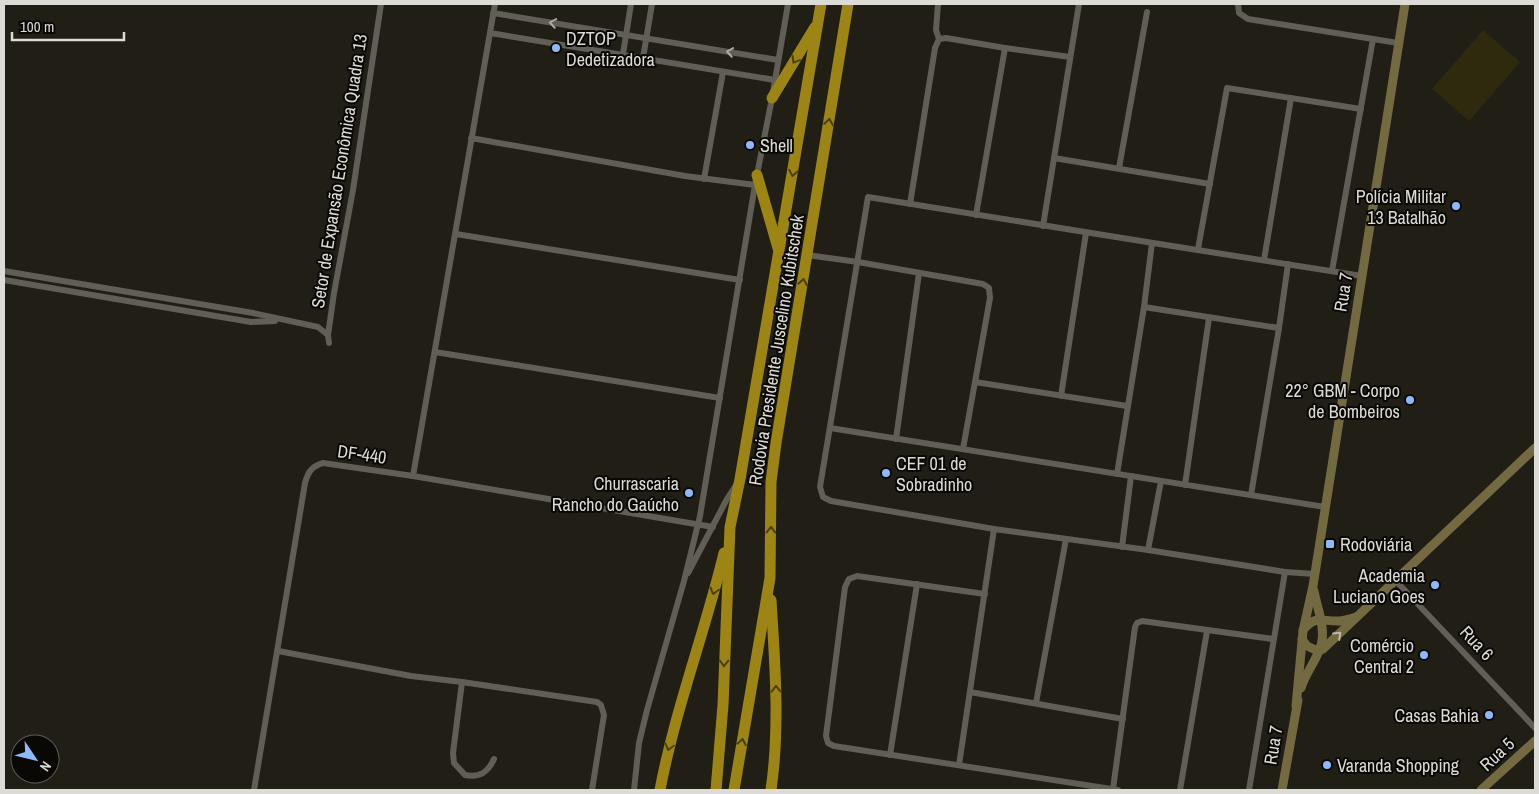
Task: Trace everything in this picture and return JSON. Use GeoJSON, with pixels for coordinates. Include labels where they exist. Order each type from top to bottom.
{"type":"FeatureCollection","features":[{"type":"Feature","properties":{"kind":"highway","name":"Rodovia Presidente Juscelino Kubitschek"},"geometry":{"type":"LineString","coordinates":[[716,790],[723,705],[730,526],[740,479],[821,4]]}},
{"type":"Feature","properties":{"kind":"highway","name":"Rodovia Presidente Juscelino Kubitschek"},"geometry":{"type":"LineString","coordinates":[[734,790],[770,578],[772,482],[776,443],[848,4]]}},
{"type":"Feature","properties":{"kind":"highway"},"geometry":{"type":"LineString","coordinates":[[772,98],[818,22]]}},
{"type":"Feature","properties":{"kind":"highway"},"geometry":{"type":"LineString","coordinates":[[756,180],[779,252]]}},
{"type":"Feature","properties":{"kind":"highway"},"geometry":{"type":"LineString","coordinates":[[660,790],[674,730],[708,613],[730,526]]}},
{"type":"Feature","properties":{"kind":"highway"},"geometry":{"type":"LineString","coordinates":[[770,578],[776,684],[776,737],[772,790]]}},
{"type":"Feature","properties":{"kind":"main road","name":"Rua 7"},"geometry":{"type":"LineString","coordinates":[[1282,790],[1296,706],[1302,635],[1315,574],[1404,4]]}},
{"type":"Feature","properties":{"kind":"main road"},"geometry":{"type":"LineString","coordinates":[[1356,617],[1339,621],[1320,619],[1311,622],[1302,635],[1311,649],[1318,651],[1323,649],[1535,448]]}},
{"type":"Feature","properties":{"kind":"main road","name":"Rua 7"},"geometry":{"type":"LineString","coordinates":[[1296,706],[1304,678],[1318,651],[1322,638],[1313,586]]}},
{"type":"Feature","properties":{"kind":"main road","name":"Rua 5"},"geometry":{"type":"LineString","coordinates":[[1481,790],[1535,741]]}},
{"type":"Feature","properties":{"kind":"street","name":"Setor de Expansão Econômica Quadra 13"},"geometry":{"type":"LineString","coordinates":[[284,320],[318,327],[329,339],[382,4]]}},
{"type":"Feature","properties":{"kind":"street"},"geometry":{"type":"LineString","coordinates":[[413,476],[456,234],[470,138],[495,4]]}},
{"type":"Feature","properties":{"kind":"street"},"geometry":{"type":"LineString","coordinates":[[623,54],[631,4]]}},
{"type":"Feature","properties":{"kind":"street"},"geometry":{"type":"LineString","coordinates":[[643,58],[652,4]]}},
{"type":"Feature","properties":{"kind":"street"},"geometry":{"type":"LineString","coordinates":[[634,790],[640,743],[647,710],[698,525],[756,180],[788,4]]}},
{"type":"Feature","properties":{"kind":"street"},"geometry":{"type":"LineString","coordinates":[[910,204],[935,48],[939,40],[936,30],[938,4]]}},
{"type":"Feature","properties":{"kind":"street"},"geometry":{"type":"LineString","coordinates":[[1043,226],[1079,4]]}},
{"type":"Feature","properties":{"kind":"street"},"geometry":{"type":"LineString","coordinates":[[1238,4],[1239,13],[1248,19],[1398,43]]}},
{"type":"Feature","properties":{"kind":"street"},"geometry":{"type":"LineString","coordinates":[[1119,168],[1147,12]]}},
{"type":"Feature","properties":{"kind":"street"},"geometry":{"type":"LineString","coordinates":[[493,13],[778,60]]}},
{"type":"Feature","properties":{"kind":"street"},"geometry":{"type":"LineString","coordinates":[[490,33],[775,80]]}},
{"type":"Feature","properties":{"kind":"street"},"geometry":{"type":"LineString","coordinates":[[939,40],[946,38],[1070,57]]}},
{"type":"Feature","properties":{"kind":"street"},"geometry":{"type":"LineString","coordinates":[[1332,271],[1373,39]]}},
{"type":"Feature","properties":{"kind":"street"},"geometry":{"type":"LineString","coordinates":[[976,215],[1005,48]]}},
{"type":"Feature","properties":{"kind":"street"},"geometry":{"type":"LineString","coordinates":[[704,178],[723,72]]}},
{"type":"Feature","properties":{"kind":"street"},"geometry":{"type":"LineString","coordinates":[[1198,249],[1227,88],[1361,109]]}},
{"type":"Feature","properties":{"kind":"street"},"geometry":{"type":"LineString","coordinates":[[1264,260],[1291,98]]}},
{"type":"Feature","properties":{"kind":"street"},"geometry":{"type":"LineString","coordinates":[[470,138],[704,178],[756,180]]}},
{"type":"Feature","properties":{"kind":"street"},"geometry":{"type":"LineString","coordinates":[[1054,158],[1210,184]]}},
{"type":"Feature","properties":{"kind":"street"},"geometry":{"type":"LineString","coordinates":[[1315,574],[1285,572],[1148,550],[1122,548],[994,529],[830,502],[823,497],[820,487],[868,197],[1362,276]]}},
{"type":"Feature","properties":{"kind":"street"},"geometry":{"type":"LineString","coordinates":[[1061,396],[1086,233]]}},
{"type":"Feature","properties":{"kind":"street"},"geometry":{"type":"LineString","coordinates":[[456,234],[740,280]]}},
{"type":"Feature","properties":{"kind":"street"},"geometry":{"type":"LineString","coordinates":[[1117,474],[1144,307],[1152,243]]}},
{"type":"Feature","properties":{"kind":"street"},"geometry":{"type":"LineString","coordinates":[[807,255],[983,284],[989,288],[990,298],[963,449]]}},
{"type":"Feature","properties":{"kind":"street"},"geometry":{"type":"LineString","coordinates":[[1251,495],[1288,264]]}},
{"type":"Feature","properties":{"kind":"street"},"geometry":{"type":"LineString","coordinates":[[4,271],[253,313],[284,320]]}},
{"type":"Feature","properties":{"kind":"street"},"geometry":{"type":"LineString","coordinates":[[896,438],[919,273]]}},
{"type":"Feature","properties":{"kind":"street"},"geometry":{"type":"LineString","coordinates":[[4,280],[251,322],[284,320]]}},
{"type":"Feature","properties":{"kind":"street"},"geometry":{"type":"LineString","coordinates":[[1144,307],[1279,328]]}},
{"type":"Feature","properties":{"kind":"street"},"geometry":{"type":"LineString","coordinates":[[1185,485],[1209,318]]}},
{"type":"Feature","properties":{"kind":"street"},"geometry":{"type":"LineString","coordinates":[[435,352],[720,398]]}},
{"type":"Feature","properties":{"kind":"street"},"geometry":{"type":"LineString","coordinates":[[975,382],[1127,406]]}},
{"type":"Feature","properties":{"kind":"street"},"geometry":{"type":"LineString","coordinates":[[830,428],[1325,507]]}},
{"type":"Feature","properties":{"kind":"street","name":"DF-440"},"geometry":{"type":"LineString","coordinates":[[278,651],[305,483],[313,466],[323,463],[413,476],[713,527]]}},
{"type":"Feature","properties":{"kind":"street"},"geometry":{"type":"LineString","coordinates":[[1122,548],[1131,476]]}},
{"type":"Feature","properties":{"kind":"street"},"geometry":{"type":"LineString","coordinates":[[684,581],[727,499],[740,479]]}},
{"type":"Feature","properties":{"kind":"street"},"geometry":{"type":"LineString","coordinates":[[1148,550],[1161,481]]}},
{"type":"Feature","properties":{"kind":"street"},"geometry":{"type":"LineString","coordinates":[[959,765],[994,529]]}},
{"type":"Feature","properties":{"kind":"street"},"geometry":{"type":"LineString","coordinates":[[1036,703],[1066,539]]}},
{"type":"Feature","properties":{"kind":"street"},"geometry":{"type":"LineString","coordinates":[[1249,790],[1285,572]]}},
{"type":"Feature","properties":{"kind":"street"},"geometry":{"type":"LineString","coordinates":[[985,594],[857,576],[849,579],[845,587],[827,727],[826,736],[828,743],[834,746],[1116,790],[1123,719],[1137,623],[1142,621],[1273,639]]}},
{"type":"Feature","properties":{"kind":"street","name":"Rua 6"},"geometry":{"type":"LineString","coordinates":[[1395,580],[1535,728]]}},
{"type":"Feature","properties":{"kind":"street"},"geometry":{"type":"LineString","coordinates":[[890,755],[917,584]]}},
{"type":"Feature","properties":{"kind":"street"},"geometry":{"type":"LineString","coordinates":[[1180,790],[1207,631]]}},
{"type":"Feature","properties":{"kind":"street"},"geometry":{"type":"LineString","coordinates":[[254,790],[278,651],[411,676],[592,700],[601,705],[604,715],[592,790]]}},
{"type":"Feature","properties":{"kind":"street"},"geometry":{"type":"LineString","coordinates":[[462,682],[453,753],[454,763],[465,775],[474,777],[489,769],[494,759]]}},
{"type":"Feature","properties":{"kind":"street"},"geometry":{"type":"LineString","coordinates":[[970,692],[1123,719]]}},
{"type":"Feature","properties":{"kind":"shaded area"},"geometry":{"type":"Polygon","coordinates":[[[1483,30],[1520,62],[1469,121],[1432,89],[1483,30]]]}},
{"type":"Feature","properties":{"kind":"place","name":"DZTOP Dedetizadora"},"geometry":{"type":"Point","coordinates":[556,48]}},
{"type":"Feature","properties":{"kind":"place","name":"Shell"},"geometry":{"type":"Point","coordinates":[750,145]}},
{"type":"Feature","properties":{"kind":"place","name":"Polícia Militar 13 Batalhão"},"geometry":{"type":"Point","coordinates":[1456,206]}},
{"type":"Feature","properties":{"kind":"place","name":"22° GBM - Corpo de Bombeiros"},"geometry":{"type":"Point","coordinates":[1410,400]}},
{"type":"Feature","properties":{"kind":"place","name":"CEF 01 de Sobradinho"},"geometry":{"type":"Point","coordinates":[886,473]}},
{"type":"Feature","properties":{"kind":"place","name":"Churrascaria Rancho do Gaúcho"},"geometry":{"type":"Point","coordinates":[689,493]}},
{"type":"Feature","properties":{"kind":"place","name":"Rodoviária"},"geometry":{"type":"Point","coordinates":[1330,544]}},
{"type":"Feature","properties":{"kind":"place","name":"Academia Luciano Goes"},"geometry":{"type":"Point","coordinates":[1435,585]}},
{"type":"Feature","properties":{"kind":"place","name":"Comércio Central 2"},"geometry":{"type":"Point","coordinates":[1424,655]}},
{"type":"Feature","properties":{"kind":"place","name":"Casas Bahia"},"geometry":{"type":"Point","coordinates":[1489,715]}},
{"type":"Feature","properties":{"kind":"place","name":"Varanda Shopping"},"geometry":{"type":"Point","coordinates":[1327,765]}}]}
